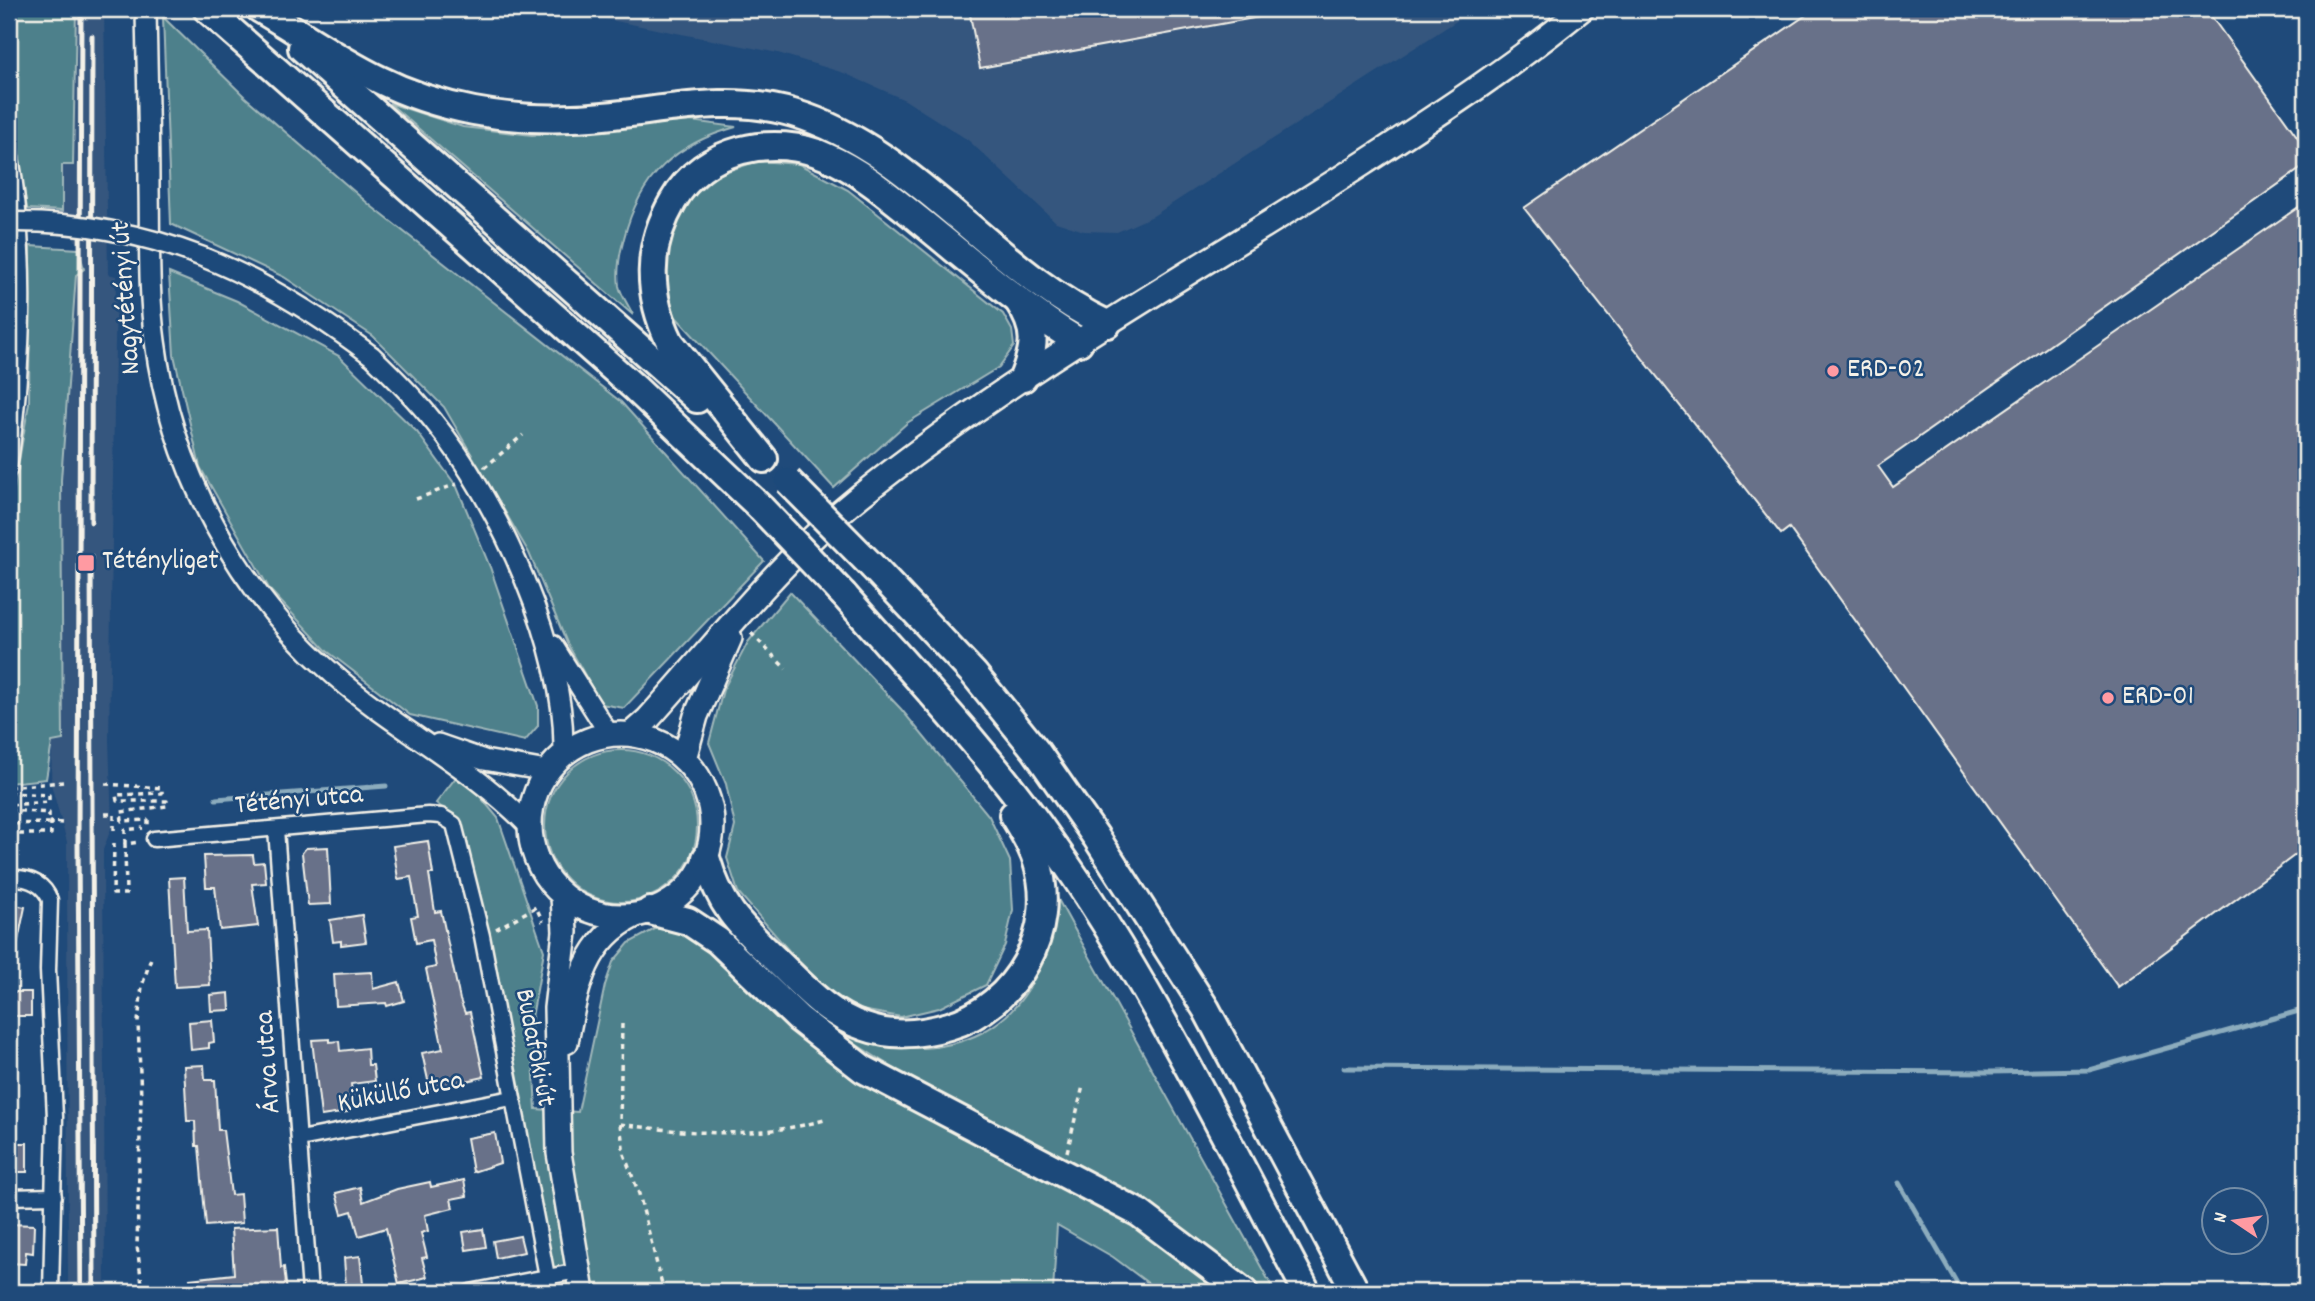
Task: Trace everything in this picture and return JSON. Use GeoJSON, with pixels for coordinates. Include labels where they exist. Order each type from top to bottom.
{"type":"FeatureCollection","features":[{"type":"Feature","properties":{"kind":"highway"},"geometry":{"type":"LineString","coordinates":[[260,9],[376,79],[445,104],[483,113],[574,118],[718,103],[770,108],[808,118],[865,146],[1057,296],[1080,312],[1107,324]]}},
{"type":"Feature","properties":{"kind":"highway"},"geometry":{"type":"LineString","coordinates":[[260,9],[765,459],[873,567],[974,674],[1036,751],[1096,837],[1206,1009],[1356,1292]]}},
{"type":"Feature","properties":{"kind":"highway"},"geometry":{"type":"LineString","coordinates":[[214,14],[366,153],[635,388],[761,508],[844,595],[944,707],[1012,787],[1099,915],[1157,1011],[1307,1292]]}},
{"type":"Feature","properties":{"kind":"highway"},"geometry":{"type":"LineString","coordinates":[[765,459],[674,349],[659,320],[653,293],[655,243],[664,217],[686,183],[715,160],[741,149],[761,146],[793,147],[824,155],[875,185],[1018,300],[1079,342]]}},
{"type":"Feature","properties":{"kind":"highway"},"geometry":{"type":"LineString","coordinates":[[1057,296],[1070,317],[1079,342]]}},
{"type":"Feature","properties":{"kind":"highway"},"geometry":{"type":"LineString","coordinates":[[1018,300],[1031,320],[1034,337],[1023,378]]}},
{"type":"Feature","properties":{"kind":"highway"},"geometry":{"type":"LineString","coordinates":[[706,858],[713,882],[729,915],[831,1011],[867,1028],[903,1034],[937,1030],[984,1010],[1012,985],[1033,952],[1042,909],[1042,887],[1038,862],[1028,838],[944,707]]}},
{"type":"Feature","properties":{"kind":"highway"},"geometry":{"type":"LineString","coordinates":[[644,913],[688,921],[718,941],[799,1018],[863,1069],[1139,1213],[1244,1292]]}},
{"type":"Feature","properties":{"kind":"main road","name":"Nagytétényi út"},"geometry":{"type":"LineString","coordinates":[[146,9],[148,273],[157,355],[179,443],[200,497],[226,545],[256,590],[333,674],[421,737],[512,809],[529,826]]}},
{"type":"Feature","properties":{"kind":"main road"},"geometry":{"type":"LineString","coordinates":[[620,734],[738,619],[793,557],[859,498],[1023,378],[1448,109],[1534,49],[1582,9]]}},
{"type":"Feature","properties":{"kind":"main road"},"geometry":{"type":"LineString","coordinates":[[684,759],[696,716],[738,619]]}},
{"type":"Feature","properties":{"kind":"main road"},"geometry":{"type":"LineString","coordinates":[[620,734],[668,747],[684,759],[696,773],[710,805],[711,841],[706,858],[684,891],[644,913],[606,915],[590,911],[563,896],[542,872],[531,843],[529,826],[533,797],[555,762],[577,744],[620,734]]}},
{"type":"Feature","properties":{"kind":"main road","name":"Nagytétényi út"},"geometry":{"type":"LineString","coordinates":[[421,737],[484,760],[555,762]]}},
{"type":"Feature","properties":{"kind":"main road","name":"Budafoki út"},"geometry":{"type":"LineString","coordinates":[[563,896],[565,932],[556,1008],[559,1153],[580,1282]]}},
{"type":"Feature","properties":{"kind":"main road","name":"Budafoki út"},"geometry":{"type":"LineString","coordinates":[[559,1080],[580,982],[594,947],[619,923],[644,913]]}},
{"type":"Feature","properties":{"kind":"street"},"geometry":{"type":"LineString","coordinates":[[9,145],[20,233],[23,298],[19,397],[9,470]]}},
{"type":"Feature","properties":{"kind":"street"},"geometry":{"type":"LineString","coordinates":[[9,222],[101,228],[143,235],[194,251],[281,293],[372,356],[436,424],[472,477],[504,536],[541,626],[559,690],[564,733],[555,762]]}},
{"type":"Feature","properties":{"kind":"street"},"geometry":{"type":"LineString","coordinates":[[541,626],[620,734]]}},
{"type":"Feature","properties":{"kind":"street","name":"Tétényi utca"},"geometry":{"type":"LineString","coordinates":[[153,839],[428,815],[449,819]]}},
{"type":"Feature","properties":{"kind":"street","name":"Budafoki út"},"geometry":{"type":"LineString","coordinates":[[449,819],[457,833],[482,936],[548,1285]]}},
{"type":"Feature","properties":{"kind":"street","name":"Árva utca"},"geometry":{"type":"LineString","coordinates":[[276,829],[310,1292]]}},
{"type":"Feature","properties":{"kind":"street"},"geometry":{"type":"LineString","coordinates":[[9,878],[36,882],[46,891],[50,900],[54,1196],[51,1292]]}},
{"type":"Feature","properties":{"kind":"street","name":"Küküllő utca"},"geometry":{"type":"LineString","coordinates":[[300,1139],[512,1098]]}},
{"type":"Feature","properties":{"kind":"street"},"geometry":{"type":"LineString","coordinates":[[9,1197],[54,1196]]}},
{"type":"Feature","properties":{"kind":"street"},"geometry":{"type":"LineString","coordinates":[[470,1292],[580,1282]]}},
{"type":"Feature","properties":{"kind":"path"},"geometry":{"type":"LineString","coordinates":[[738,619],[786,669]]}},
{"type":"Feature","properties":{"kind":"path"},"geometry":{"type":"LineString","coordinates":[[9,787],[63,782]]}},
{"type":"Feature","properties":{"kind":"path"},"geometry":{"type":"LineString","coordinates":[[105,784],[162,788],[162,793],[117,795],[117,802],[167,801],[167,806],[121,812],[122,821],[148,820],[148,828],[125,830],[125,894],[113,894],[114,843]]}},
{"type":"Feature","properties":{"kind":"path"},"geometry":{"type":"LineString","coordinates":[[9,793],[49,796],[49,802],[9,805]]}},
{"type":"Feature","properties":{"kind":"path"},"geometry":{"type":"LineString","coordinates":[[9,810],[49,813],[49,822],[9,824]]}},
{"type":"Feature","properties":{"kind":"path"},"geometry":{"type":"LineString","coordinates":[[105,814],[114,814],[114,834]]}},
{"type":"Feature","properties":{"kind":"path"},"geometry":{"type":"LineString","coordinates":[[9,834],[51,834],[51,822],[63,823]]}},
{"type":"Feature","properties":{"kind":"path"},"geometry":{"type":"LineString","coordinates":[[125,844],[153,839]]}},
{"type":"Feature","properties":{"kind":"path"},"geometry":{"type":"LineString","coordinates":[[482,936],[536,907],[544,924]]}},
{"type":"Feature","properties":{"kind":"path"},"geometry":{"type":"LineString","coordinates":[[143,1292],[137,1246],[141,1098],[138,1023],[142,986],[151,958]]}},
{"type":"Feature","properties":{"kind":"path"},"geometry":{"type":"LineString","coordinates":[[622,1024],[620,1124],[624,1154],[639,1194],[662,1292]]}},
{"type":"Feature","properties":{"kind":"path"},"geometry":{"type":"LineString","coordinates":[[1062,1172],[1083,1086]]}},
{"type":"Feature","properties":{"kind":"path"},"geometry":{"type":"LineString","coordinates":[[620,1124],[672,1131],[737,1135],[793,1129],[828,1119]]}},
{"type":"Feature","properties":{"kind":"shaded area"},"geometry":{"type":"Polygon","coordinates":[[[76,9],[104,9],[108,274],[116,276],[109,740],[112,826],[103,850],[105,1292],[68,1292],[67,842],[51,784],[52,741],[63,740],[61,480],[76,274],[83,269],[79,249],[62,211],[62,165],[73,164],[76,9]]]}},
{"type":"Feature","properties":{"kind":"shaded area"},"geometry":{"type":"Polygon","coordinates":[[[554,9],[1475,9],[1153,216],[1117,232],[1084,231],[1056,222],[968,140],[905,100],[844,73],[778,53],[554,9]]]}},
{"type":"Feature","properties":{"kind":"green space"},"geometry":{"type":"Polygon","coordinates":[[[9,9],[76,9],[73,165],[62,165],[62,211],[27,209],[9,96],[9,9]]]}},
{"type":"Feature","properties":{"kind":"green space"},"geometry":{"type":"Polygon","coordinates":[[[163,17],[245,97],[371,206],[621,402],[764,561],[624,708],[601,704],[567,643],[529,553],[444,407],[373,336],[284,277],[171,224],[163,17]]]}},
{"type":"Feature","properties":{"kind":"green space"},"geometry":{"type":"Polygon","coordinates":[[[389,103],[463,127],[532,135],[691,121],[736,127],[714,134],[678,153],[650,180],[640,197],[624,238],[618,280],[633,315],[389,103]]]}},
{"type":"Feature","properties":{"kind":"green space"},"geometry":{"type":"Polygon","coordinates":[[[758,161],[799,164],[848,190],[1003,314],[1012,330],[1014,346],[999,367],[907,423],[834,488],[675,316],[662,268],[666,233],[686,203],[718,174],[758,161]]]}},
{"type":"Feature","properties":{"kind":"green space"},"geometry":{"type":"Polygon","coordinates":[[[9,238],[13,330],[9,368],[9,238]]]}},
{"type":"Feature","properties":{"kind":"green space"},"geometry":{"type":"Polygon","coordinates":[[[30,246],[79,249],[84,269],[76,275],[61,480],[63,740],[52,742],[46,779],[9,783],[9,518],[29,403],[30,246]]]}},
{"type":"Feature","properties":{"kind":"green space"},"geometry":{"type":"Polygon","coordinates":[[[169,273],[237,301],[339,356],[417,432],[457,487],[490,567],[538,706],[538,726],[525,741],[410,715],[327,651],[270,590],[200,467],[174,355],[169,273]]]}},
{"type":"Feature","properties":{"kind":"green space"},"geometry":{"type":"Polygon","coordinates":[[[790,592],[901,709],[989,816],[1010,861],[1013,910],[1005,945],[986,985],[939,1008],[901,1017],[850,1008],[804,968],[738,892],[727,858],[735,826],[726,784],[709,743],[723,690],[748,642],[790,592]]]}},
{"type":"Feature","properties":{"kind":"green space"},"geometry":{"type":"Polygon","coordinates":[[[621,750],[650,756],[674,773],[691,797],[697,826],[691,855],[674,879],[650,896],[621,902],[592,896],[568,879],[551,855],[545,826],[551,797],[568,773],[592,756],[621,750]]]}},
{"type":"Feature","properties":{"kind":"green space"},"geometry":{"type":"Polygon","coordinates":[[[457,776],[478,794],[498,818],[544,951],[531,1023],[536,1109],[578,1112],[605,985],[613,962],[629,943],[655,929],[678,928],[699,938],[761,996],[1143,1225],[1227,1292],[1160,1292],[1113,1257],[1057,1225],[1053,1292],[556,1292],[467,840],[461,823],[436,803],[457,776]]]}},
{"type":"Feature","properties":{"kind":"green space"},"geometry":{"type":"Polygon","coordinates":[[[1055,894],[1275,1292],[1262,1292],[1245,1274],[1155,1210],[1048,1149],[920,1085],[838,1033],[878,1045],[911,1048],[960,1042],[982,1033],[1018,1004],[1032,983],[1047,943],[1055,894]]]}},
{"type":"Feature","properties":{"kind":"building"},"geometry":{"type":"Polygon","coordinates":[[[969,9],[1264,9],[1265,16],[980,68],[969,9]]]}},
{"type":"Feature","properties":{"kind":"building"},"geometry":{"type":"Polygon","coordinates":[[[1815,9],[2206,9],[2306,149],[2306,165],[1878,466],[1893,487],[2306,202],[2306,847],[2118,987],[1789,528],[1781,534],[1524,208],[1815,9]]]}},
{"type":"Feature","properties":{"kind":"building"},"geometry":{"type":"Polygon","coordinates":[[[428,841],[433,874],[429,874],[435,912],[441,911],[460,1000],[465,1013],[470,1012],[484,1077],[430,1089],[422,1053],[443,1049],[426,969],[436,967],[431,940],[416,943],[411,917],[418,916],[411,877],[398,879],[393,846],[428,841]]]}},
{"type":"Feature","properties":{"kind":"building"},"geometry":{"type":"Polygon","coordinates":[[[328,847],[331,904],[308,905],[302,853],[306,848],[328,847]]]}},
{"type":"Feature","properties":{"kind":"building"},"geometry":{"type":"Polygon","coordinates":[[[253,855],[254,863],[264,862],[266,883],[252,884],[258,926],[220,930],[215,887],[206,887],[204,856],[253,855]]]}},
{"type":"Feature","properties":{"kind":"building"},"geometry":{"type":"Polygon","coordinates":[[[184,877],[187,931],[207,930],[210,985],[175,987],[169,878],[184,877]]]}},
{"type":"Feature","properties":{"kind":"building"},"geometry":{"type":"Polygon","coordinates":[[[9,904],[25,907],[15,955],[9,954],[9,904]]]}},
{"type":"Feature","properties":{"kind":"building"},"geometry":{"type":"Polygon","coordinates":[[[362,915],[366,942],[341,945],[341,941],[333,942],[330,920],[362,915]]]}},
{"type":"Feature","properties":{"kind":"building"},"geometry":{"type":"Polygon","coordinates":[[[372,972],[373,989],[399,982],[404,1001],[387,1006],[386,1003],[336,1006],[334,974],[372,972]]]}},
{"type":"Feature","properties":{"kind":"building"},"geometry":{"type":"Polygon","coordinates":[[[11,992],[31,992],[31,1016],[11,1016],[11,992]]]}},
{"type":"Feature","properties":{"kind":"building"},"geometry":{"type":"Polygon","coordinates":[[[229,993],[230,1010],[211,1011],[210,995],[229,993]]]}},
{"type":"Feature","properties":{"kind":"building"},"geometry":{"type":"Polygon","coordinates":[[[212,1020],[214,1042],[209,1043],[209,1048],[191,1050],[189,1022],[212,1020]]]}},
{"type":"Feature","properties":{"kind":"building"},"geometry":{"type":"Polygon","coordinates":[[[330,1039],[330,1042],[339,1041],[340,1051],[367,1048],[368,1065],[373,1065],[375,1081],[351,1084],[354,1107],[348,1107],[348,1112],[321,1116],[312,1040],[330,1039]]]}},
{"type":"Feature","properties":{"kind":"building"},"geometry":{"type":"Polygon","coordinates":[[[204,1065],[205,1080],[215,1080],[218,1130],[223,1130],[231,1195],[240,1194],[242,1223],[206,1226],[195,1121],[187,1121],[184,1066],[204,1065]]]}},
{"type":"Feature","properties":{"kind":"building"},"geometry":{"type":"Polygon","coordinates":[[[495,1133],[500,1163],[473,1172],[467,1138],[495,1133]]]}},
{"type":"Feature","properties":{"kind":"building"},"geometry":{"type":"Polygon","coordinates":[[[9,1143],[27,1143],[27,1172],[9,1172],[9,1143]]]}},
{"type":"Feature","properties":{"kind":"building"},"geometry":{"type":"Polygon","coordinates":[[[464,1180],[467,1196],[451,1199],[453,1208],[425,1215],[428,1231],[421,1233],[427,1257],[422,1258],[427,1277],[399,1284],[386,1228],[359,1236],[352,1211],[342,1214],[336,1193],[360,1187],[363,1202],[397,1189],[430,1182],[431,1187],[464,1180]]]}},
{"type":"Feature","properties":{"kind":"building"},"geometry":{"type":"Polygon","coordinates":[[[9,1224],[34,1225],[33,1253],[26,1252],[25,1264],[9,1263],[9,1224]]]}},
{"type":"Feature","properties":{"kind":"building"},"geometry":{"type":"Polygon","coordinates":[[[278,1227],[281,1268],[284,1267],[287,1292],[259,1292],[259,1288],[192,1292],[190,1279],[234,1274],[231,1229],[278,1227]]]}},
{"type":"Feature","properties":{"kind":"building"},"geometry":{"type":"Polygon","coordinates":[[[483,1229],[486,1247],[466,1250],[463,1232],[483,1229]]]}},
{"type":"Feature","properties":{"kind":"building"},"geometry":{"type":"Polygon","coordinates":[[[520,1236],[524,1252],[496,1258],[493,1241],[520,1236]]]}},
{"type":"Feature","properties":{"kind":"building"},"geometry":{"type":"Polygon","coordinates":[[[360,1256],[363,1284],[346,1286],[344,1258],[360,1256]]]}},
{"type":"Feature","properties":{"kind":"waterway"},"geometry":{"type":"LineString","coordinates":[[216,799],[386,786]]}},
{"type":"Feature","properties":{"kind":"waterway"},"geometry":{"type":"LineString","coordinates":[[1344,1068],[1991,1072],[2089,1070],[2306,1009]]}},
{"type":"Feature","properties":{"kind":"waterway"},"geometry":{"type":"LineString","coordinates":[[1899,1183],[1962,1292]]}},
{"type":"Feature","properties":{"kind":"railway"},"geometry":{"type":"LineString","coordinates":[[81,9],[78,842],[81,1292]]}},
{"type":"Feature","properties":{"kind":"railway"},"geometry":{"type":"LineString","coordinates":[[91,522],[92,36]]}},
{"type":"Feature","properties":{"kind":"railway"},"geometry":{"type":"LineString","coordinates":[[91,557],[94,1292]]}},
{"type":"Feature","properties":{"kind":"place","name":"ERD-02"},"geometry":{"type":"Point","coordinates":[1833,371]}},
{"type":"Feature","properties":{"kind":"place","name":"Tétényliget"},"geometry":{"type":"Point","coordinates":[86,563]}},
{"type":"Feature","properties":{"kind":"place","name":"ERD-01"},"geometry":{"type":"Point","coordinates":[2108,698]}}]}
